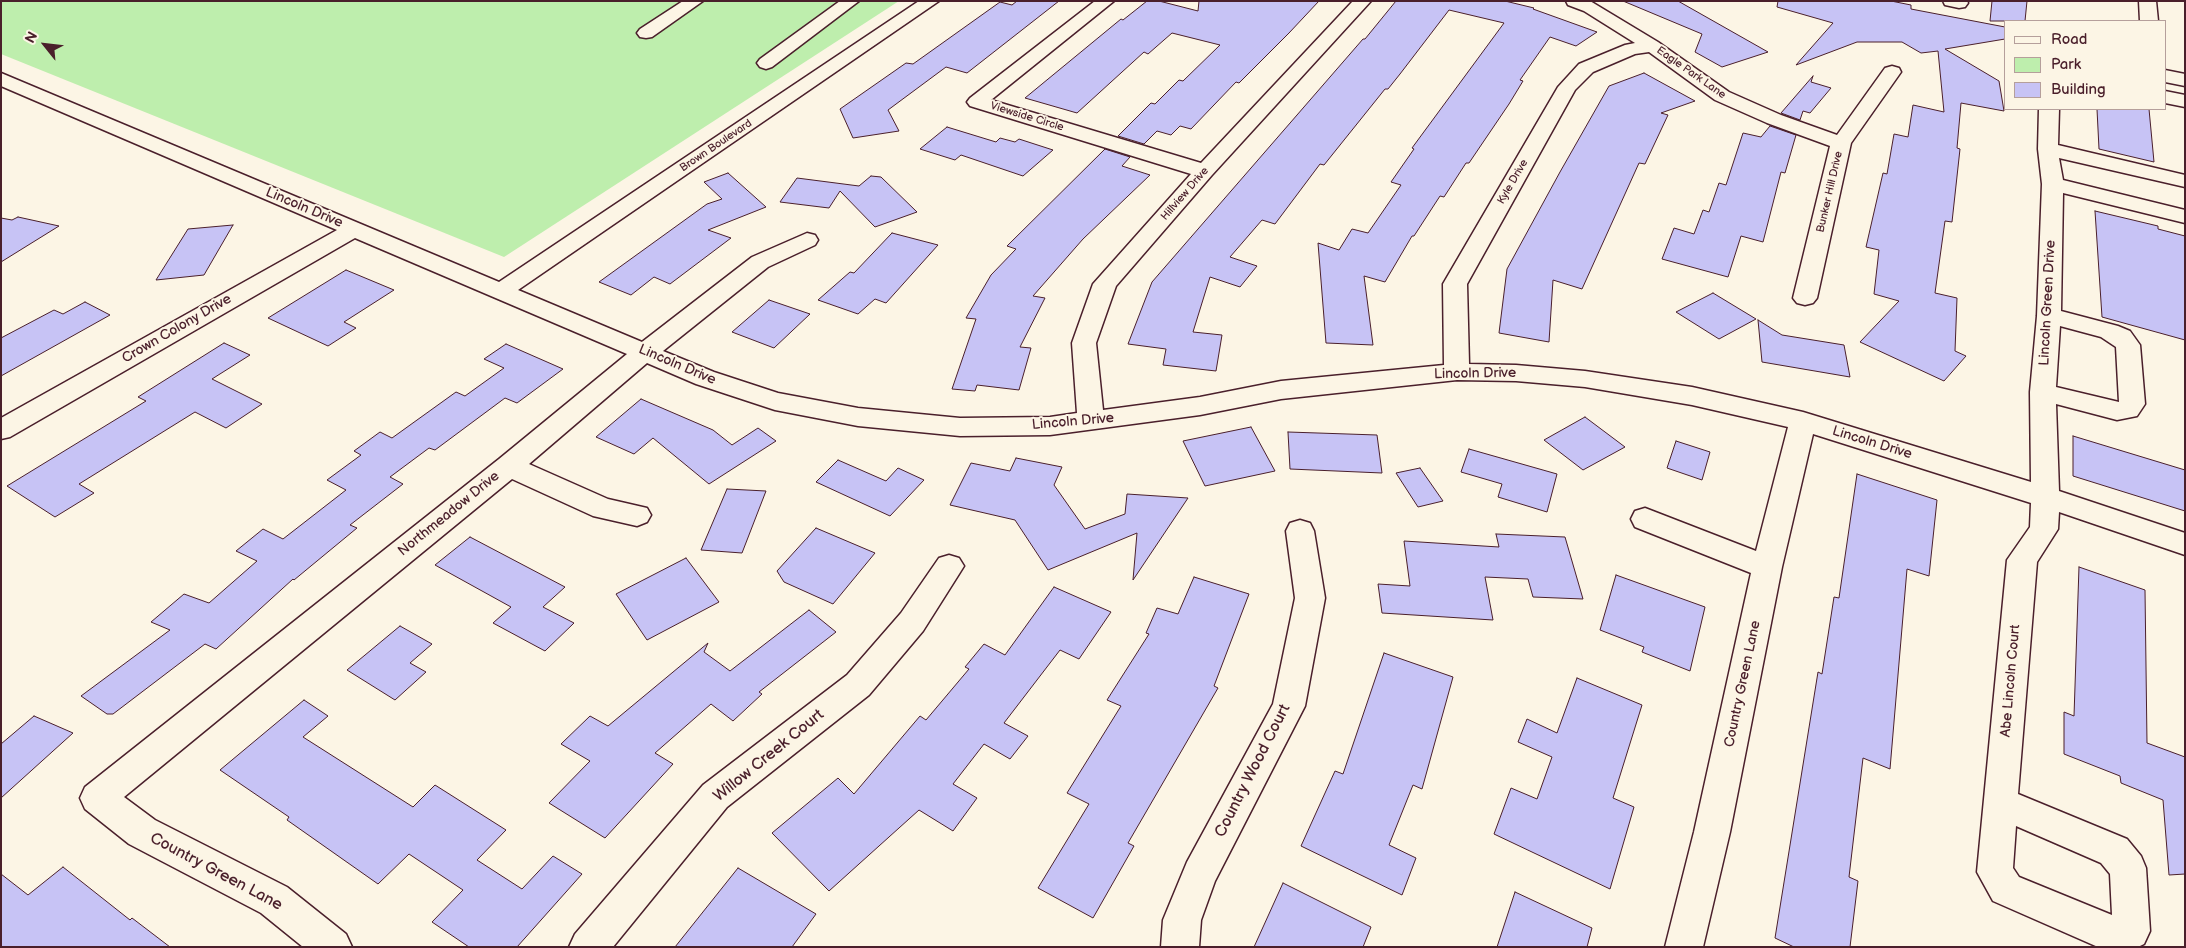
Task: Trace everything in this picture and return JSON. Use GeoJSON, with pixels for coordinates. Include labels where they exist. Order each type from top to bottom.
{"type":"FeatureCollection","features":[{"type":"Feature","properties":{"kind":"street"},"geometry":{"type":"LineString","coordinates":[[646,33],[695,1]]}},
{"type":"Feature","properties":{"kind":"street"},"geometry":{"type":"LineString","coordinates":[[766,63],[851,1]]}},
{"type":"Feature","properties":{"kind":"street","name":"Brown Boulevard"},"geometry":{"type":"LineString","coordinates":[[501,291],[931,1]]}},
{"type":"Feature","properties":{"kind":"street","name":"Viewside Circle"},"geometry":{"type":"LineString","coordinates":[[1106,1],[977,102],[1205,171]]}},
{"type":"Feature","properties":{"kind":"street","name":"Hillview Drive"},"geometry":{"type":"LineString","coordinates":[[1091,422],[1084,343],[1105,284],[1205,171],[1363,1]]}},
{"type":"Feature","properties":{"kind":"street","name":"Eagle Park Lane"},"geometry":{"type":"LineString","coordinates":[[1574,1],[1590,7],[1652,46],[1722,96],[1774,119],[1841,143]]}},
{"type":"Feature","properties":{"kind":"street"},"geometry":{"type":"LineString","coordinates":[[1951,1],[1959,1]]}},
{"type":"Feature","properties":{"kind":"street"},"geometry":{"type":"LineString","coordinates":[[2147,1],[2149,20]]}},
{"type":"Feature","properties":{"kind":"street","name":"Kyle Drive"},"geometry":{"type":"LineString","coordinates":[[1457,372],[1455,284],[1567,87],[1586,68],[1631,49],[1652,46]]}},
{"type":"Feature","properties":{"kind":"street","name":"Bunker Hill Drive"},"geometry":{"type":"LineString","coordinates":[[1805,298],[1841,143],[1892,72]]}},
{"type":"Feature","properties":{"kind":"street"},"geometry":{"type":"LineString","coordinates":[[2166,76],[2185,80]]}},
{"type":"Feature","properties":{"kind":"street","name":"Lincoln Drive"},"geometry":{"type":"LineString","coordinates":[[7,86],[354,229],[706,378],[775,401],[858,417],[960,427],[1050,426],[1200,406],[1281,390],[1457,372],[1516,373],[1613,383],[1692,396],[1803,421],[2045,497],[2185,544]]}},
{"type":"Feature","properties":{"kind":"street"},"geometry":{"type":"LineString","coordinates":[[2166,97],[2185,101]]}},
{"type":"Feature","properties":{"kind":"street","name":"Lincoln Green Drive"},"geometry":{"type":"LineString","coordinates":[[2045,497],[2043,392],[2049,316],[2053,184],[2048,149],[2049,110]]}},
{"type":"Feature","properties":{"kind":"street"},"geometry":{"type":"LineString","coordinates":[[2048,149],[2185,181]]}},
{"type":"Feature","properties":{"kind":"street"},"geometry":{"type":"LineString","coordinates":[[2053,184],[2185,217]]}},
{"type":"Feature","properties":{"kind":"street","name":"Crown Colony Drive"},"geometry":{"type":"LineString","coordinates":[[1,430],[354,229]]}},
{"type":"Feature","properties":{"kind":"street","name":"Northmeadow Drive"},"geometry":{"type":"LineString","coordinates":[[97,798],[509,466],[645,352],[760,262],[807,240]]}},
{"type":"Feature","properties":{"kind":"street"},"geometry":{"type":"LineString","coordinates":[[2043,392],[2117,411],[2128,410],[2132,404],[2128,345],[2121,337],[2109,331],[2049,316]]}},
{"type":"Feature","properties":{"kind":"street","name":"Country Green Lane"},"geometry":{"type":"LineString","coordinates":[[1684,947],[1712,832],[1767,567],[1803,421]]}},
{"type":"Feature","properties":{"kind":"street"},"geometry":{"type":"LineString","coordinates":[[509,466],[603,509],[637,515]]}},
{"type":"Feature","properties":{"kind":"street","name":"Abe Lincoln Court"},"geometry":{"type":"LineString","coordinates":[[2000,803],[2114,851],[2128,868],[2131,931],[2115,935],[2006,889],[1995,872],[2000,803],[2022,560],[2044,529],[2045,497]]}},
{"type":"Feature","properties":{"kind":"street"},"geometry":{"type":"LineString","coordinates":[[1644,519],[1767,567]]}},
{"type":"Feature","properties":{"kind":"street","name":"Country Wood Court"},"geometry":{"type":"LineString","coordinates":[[1180,947],[1182,920],[1200,874],[1289,706],[1310,598],[1300,531]]}},
{"type":"Feature","properties":{"kind":"street","name":"Willow Creek Court"},"geometry":{"type":"LineString","coordinates":[[588,947],[715,796],[858,686],[912,622],[949,566]]}},
{"type":"Feature","properties":{"kind":"street","name":"Country Green Lane"},"geometry":{"type":"LineString","coordinates":[[97,798],[142,832],[274,900],[333,947]]}},
{"type":"Feature","properties":{"kind":"green space"},"geometry":{"type":"Polygon","coordinates":[[[1,1],[899,1],[504,257],[1,54],[1,1]]]}},
{"type":"Feature","properties":{"kind":"building"},"geometry":{"type":"Polygon","coordinates":[[[1017,1],[1059,1],[967,73],[946,67],[888,110],[899,131],[853,138],[840,109],[906,63],[913,64],[1000,2],[1012,5],[1017,1]]]}},
{"type":"Feature","properties":{"kind":"building"},"geometry":{"type":"Polygon","coordinates":[[[1147,1],[1159,1],[1198,11],[1199,1],[1319,1],[1191,129],[1180,126],[1171,135],[1157,131],[1144,144],[1118,136],[1151,103],[1155,104],[1179,80],[1183,81],[1220,45],[1172,33],[1148,54],[1144,52],[1077,113],[1025,98],[1121,19],[1123,20],[1147,1]]]}},
{"type":"Feature","properties":{"kind":"building"},"geometry":{"type":"Polygon","coordinates":[[[1396,1],[1505,1],[1534,8],[1597,32],[1576,46],[1550,37],[1520,80],[1523,81],[1509,104],[1469,163],[1466,163],[1444,197],[1440,196],[1414,236],[1412,236],[1385,282],[1364,276],[1373,345],[1326,343],[1318,243],[1339,250],[1352,229],[1368,233],[1401,185],[1391,182],[1414,149],[1412,148],[1504,23],[1449,10],[1388,89],[1385,89],[1324,165],[1320,164],[1275,224],[1262,220],[1230,257],[1257,266],[1240,287],[1210,277],[1193,332],[1222,335],[1216,371],[1163,365],[1166,349],[1128,344],[1152,282],[1363,39],[1365,39],[1396,1]]]}},
{"type":"Feature","properties":{"kind":"building"},"geometry":{"type":"Polygon","coordinates":[[[1623,1],[1678,1],[1768,52],[1722,67],[1695,52],[1702,34],[1623,1]]]}},
{"type":"Feature","properties":{"kind":"building"},"geometry":{"type":"Polygon","coordinates":[[[1778,1],[1891,1],[1911,5],[1911,9],[2004,27],[2004,39],[1945,49],[1999,81],[2004,111],[1961,103],[1957,148],[1960,149],[1952,222],[1945,221],[1935,293],[1957,298],[1955,351],[1966,356],[1944,381],[1860,342],[1899,301],[1874,294],[1879,250],[1866,247],[1883,173],[1887,174],[1894,134],[1908,137],[1913,105],[1944,112],[1938,51],[1921,53],[1902,42],[1857,42],[1796,65],[1833,23],[1777,7],[1778,1]]]}},
{"type":"Feature","properties":{"kind":"building"},"geometry":{"type":"Polygon","coordinates":[[[1992,1],[2027,1],[2025,20],[1990,21],[1992,1]]]}},
{"type":"Feature","properties":{"kind":"building"},"geometry":{"type":"Polygon","coordinates":[[[1644,73],[1695,101],[1661,113],[1668,115],[1645,164],[1639,163],[1582,289],[1553,280],[1549,342],[1499,333],[1507,269],[1560,172],[1609,86],[1644,73]]]}},
{"type":"Feature","properties":{"kind":"building"},"geometry":{"type":"Polygon","coordinates":[[[1813,76],[1811,82],[1831,88],[1810,113],[1803,111],[1800,120],[1781,113],[1813,76]]]}},
{"type":"Feature","properties":{"kind":"building"},"geometry":{"type":"Polygon","coordinates":[[[2097,110],[2149,110],[2154,162],[2099,149],[2097,110]]]}},
{"type":"Feature","properties":{"kind":"building"},"geometry":{"type":"Polygon","coordinates":[[[1770,126],[1796,135],[1785,173],[1781,172],[1763,242],[1741,236],[1728,277],[1662,259],[1674,228],[1694,234],[1703,210],[1709,212],[1719,183],[1726,185],[1743,133],[1761,137],[1770,126]]]}},
{"type":"Feature","properties":{"kind":"building"},"geometry":{"type":"Polygon","coordinates":[[[947,127],[996,142],[1000,138],[1015,142],[1019,139],[1053,150],[1023,176],[961,155],[955,160],[920,149],[947,127]]]}},
{"type":"Feature","properties":{"kind":"building"},"geometry":{"type":"Polygon","coordinates":[[[1105,149],[1130,157],[1122,166],[1150,175],[1083,239],[1033,296],[1045,298],[1020,347],[1031,348],[1019,390],[977,385],[975,391],[952,389],[976,319],[966,318],[991,275],[1016,249],[1007,246],[1105,149]]]}},
{"type":"Feature","properties":{"kind":"building"},"geometry":{"type":"Polygon","coordinates":[[[728,173],[766,207],[708,230],[731,238],[670,284],[654,277],[631,295],[599,282],[707,204],[722,199],[704,182],[728,173]]]}},
{"type":"Feature","properties":{"kind":"building"},"geometry":{"type":"Polygon","coordinates":[[[871,176],[881,177],[917,212],[875,227],[840,191],[829,208],[780,202],[797,178],[859,186],[871,176]]]}},
{"type":"Feature","properties":{"kind":"building"},"geometry":{"type":"Polygon","coordinates":[[[2095,211],[2158,226],[2158,229],[2185,236],[2185,340],[2102,317],[2095,211]]]}},
{"type":"Feature","properties":{"kind":"building"},"geometry":{"type":"Polygon","coordinates":[[[18,217],[59,226],[1,262],[1,218],[12,220],[18,217]]]}},
{"type":"Feature","properties":{"kind":"building"},"geometry":{"type":"Polygon","coordinates":[[[233,225],[204,275],[156,280],[188,229],[233,225]]]}},
{"type":"Feature","properties":{"kind":"building"},"geometry":{"type":"Polygon","coordinates":[[[892,233],[938,245],[886,303],[875,299],[858,314],[818,300],[850,272],[854,273],[892,233]]]}},
{"type":"Feature","properties":{"kind":"building"},"geometry":{"type":"Polygon","coordinates":[[[346,270],[394,290],[344,322],[356,328],[328,346],[268,318],[346,270]]]}},
{"type":"Feature","properties":{"kind":"building"},"geometry":{"type":"Polygon","coordinates":[[[1713,293],[1756,319],[1719,339],[1676,312],[1713,293]]]}},
{"type":"Feature","properties":{"kind":"building"},"geometry":{"type":"Polygon","coordinates":[[[769,300],[810,314],[774,348],[732,332],[769,300]]]}},
{"type":"Feature","properties":{"kind":"building"},"geometry":{"type":"Polygon","coordinates":[[[85,302],[110,315],[1,376],[1,338],[54,310],[63,314],[85,302]]]}},
{"type":"Feature","properties":{"kind":"building"},"geometry":{"type":"Polygon","coordinates":[[[1758,320],[1782,335],[1844,345],[1850,377],[1762,362],[1758,320]]]}},
{"type":"Feature","properties":{"kind":"building"},"geometry":{"type":"Polygon","coordinates":[[[224,343],[250,355],[212,379],[262,404],[226,428],[195,412],[79,484],[94,493],[55,517],[7,486],[146,401],[138,397],[224,343]]]}},
{"type":"Feature","properties":{"kind":"building"},"geometry":{"type":"Polygon","coordinates":[[[506,344],[563,369],[517,403],[505,398],[435,450],[429,448],[390,477],[403,484],[350,525],[357,528],[293,579],[216,649],[205,644],[113,714],[107,714],[81,696],[170,630],[151,622],[184,594],[209,603],[257,561],[236,551],[263,529],[283,539],[346,490],[327,480],[361,455],[354,451],[380,432],[392,438],[456,392],[465,396],[504,368],[484,359],[506,344]]]}},
{"type":"Feature","properties":{"kind":"building"},"geometry":{"type":"Polygon","coordinates":[[[641,399],[713,430],[732,445],[758,428],[776,441],[709,484],[653,438],[634,454],[596,437],[641,399]]]}},
{"type":"Feature","properties":{"kind":"building"},"geometry":{"type":"Polygon","coordinates":[[[1585,417],[1625,447],[1583,470],[1544,440],[1585,417]]]}},
{"type":"Feature","properties":{"kind":"building"},"geometry":{"type":"Polygon","coordinates":[[[1251,427],[1275,471],[1205,486],[1183,441],[1251,427]]]}},
{"type":"Feature","properties":{"kind":"building"},"geometry":{"type":"Polygon","coordinates":[[[1288,432],[1377,435],[1382,473],[1290,469],[1288,432]]]}},
{"type":"Feature","properties":{"kind":"building"},"geometry":{"type":"Polygon","coordinates":[[[2073,436],[2185,470],[2185,511],[2073,476],[2073,436]]]}},
{"type":"Feature","properties":{"kind":"building"},"geometry":{"type":"Polygon","coordinates":[[[1676,441],[1710,452],[1702,480],[1667,468],[1676,441]]]}},
{"type":"Feature","properties":{"kind":"building"},"geometry":{"type":"Polygon","coordinates":[[[1469,449],[1557,474],[1547,512],[1498,497],[1502,484],[1461,472],[1469,449]]]}},
{"type":"Feature","properties":{"kind":"building"},"geometry":{"type":"Polygon","coordinates":[[[1016,458],[1062,467],[1054,485],[1085,529],[1125,514],[1127,494],[1188,498],[1133,580],[1137,533],[1048,570],[1015,520],[950,505],[971,463],[1010,471],[1016,458]]]}},
{"type":"Feature","properties":{"kind":"building"},"geometry":{"type":"Polygon","coordinates":[[[838,460],[886,481],[898,468],[924,480],[890,516],[816,482],[838,460]]]}},
{"type":"Feature","properties":{"kind":"building"},"geometry":{"type":"Polygon","coordinates":[[[1420,468],[1443,501],[1418,507],[1396,473],[1420,468]]]}},
{"type":"Feature","properties":{"kind":"building"},"geometry":{"type":"Polygon","coordinates":[[[1857,474],[1937,500],[1929,576],[1907,569],[1890,769],[1863,758],[1849,877],[1858,881],[1850,947],[1794,947],[1775,938],[1818,672],[1822,674],[1834,597],[1839,598],[1857,474]]]}},
{"type":"Feature","properties":{"kind":"building"},"geometry":{"type":"Polygon","coordinates":[[[727,489],[766,491],[742,553],[701,550],[727,489]]]}},
{"type":"Feature","properties":{"kind":"building"},"geometry":{"type":"Polygon","coordinates":[[[816,528],[875,553],[833,604],[784,582],[777,571],[816,528]]]}},
{"type":"Feature","properties":{"kind":"building"},"geometry":{"type":"Polygon","coordinates":[[[1496,534],[1565,537],[1583,599],[1533,597],[1528,579],[1485,577],[1493,620],[1382,613],[1378,584],[1410,586],[1404,541],[1499,547],[1496,534]]]}},
{"type":"Feature","properties":{"kind":"building"},"geometry":{"type":"Polygon","coordinates":[[[470,537],[565,587],[543,607],[574,623],[545,651],[493,623],[511,607],[435,565],[470,537]]]}},
{"type":"Feature","properties":{"kind":"building"},"geometry":{"type":"Polygon","coordinates":[[[686,558],[719,602],[647,640],[616,594],[686,558]]]}},
{"type":"Feature","properties":{"kind":"building"},"geometry":{"type":"Polygon","coordinates":[[[2079,567],[2145,590],[2147,743],[2185,757],[2185,874],[2169,875],[2163,800],[2121,783],[2120,776],[2064,754],[2064,712],[2074,716],[2079,567]]]}},
{"type":"Feature","properties":{"kind":"building"},"geometry":{"type":"Polygon","coordinates":[[[1616,575],[1705,607],[1690,671],[1642,652],[1644,647],[1600,630],[1616,575]]]}},
{"type":"Feature","properties":{"kind":"building"},"geometry":{"type":"Polygon","coordinates":[[[1194,577],[1249,594],[1214,686],[1218,688],[1128,843],[1134,846],[1093,918],[1038,888],[1089,804],[1067,793],[1121,706],[1107,700],[1149,634],[1146,633],[1157,608],[1178,614],[1194,577]]]}},
{"type":"Feature","properties":{"kind":"building"},"geometry":{"type":"Polygon","coordinates":[[[1054,587],[1111,612],[1079,659],[1060,650],[1004,723],[1028,736],[1010,759],[984,744],[953,784],[977,798],[953,831],[919,810],[829,891],[772,833],[838,778],[854,794],[920,716],[926,720],[969,669],[965,667],[984,644],[1005,655],[1054,587]]]}},
{"type":"Feature","properties":{"kind":"building"},"geometry":{"type":"Polygon","coordinates":[[[809,610],[836,632],[759,692],[762,694],[733,721],[711,704],[655,753],[673,764],[605,838],[549,803],[590,761],[561,744],[590,716],[608,726],[708,643],[704,652],[730,671],[809,610]]]}},
{"type":"Feature","properties":{"kind":"building"},"geometry":{"type":"Polygon","coordinates":[[[400,626],[432,644],[410,663],[426,672],[395,700],[347,670],[400,626]]]}},
{"type":"Feature","properties":{"kind":"building"},"geometry":{"type":"Polygon","coordinates":[[[1384,653],[1453,677],[1422,789],[1413,785],[1389,845],[1416,858],[1402,895],[1301,846],[1335,771],[1343,774],[1384,653]]]}},
{"type":"Feature","properties":{"kind":"building"},"geometry":{"type":"Polygon","coordinates":[[[1577,678],[1642,705],[1613,798],[1634,807],[1610,889],[1494,834],[1511,788],[1537,799],[1552,757],[1518,742],[1527,719],[1557,733],[1577,678]]]}},
{"type":"Feature","properties":{"kind":"building"},"geometry":{"type":"Polygon","coordinates":[[[304,700],[328,716],[303,737],[413,807],[435,785],[506,830],[477,860],[522,889],[553,856],[582,874],[517,947],[469,947],[432,922],[463,890],[409,854],[378,884],[287,820],[289,817],[220,770],[304,700]]]}},
{"type":"Feature","properties":{"kind":"building"},"geometry":{"type":"Polygon","coordinates":[[[34,716],[73,733],[1,798],[1,744],[34,716]]]}},
{"type":"Feature","properties":{"kind":"building"},"geometry":{"type":"Polygon","coordinates":[[[63,867],[130,920],[132,918],[170,947],[1,947],[1,874],[28,895],[63,867]]]}},
{"type":"Feature","properties":{"kind":"building"},"geometry":{"type":"Polygon","coordinates":[[[738,868],[816,914],[792,947],[675,947],[738,868]]]}},
{"type":"Feature","properties":{"kind":"building"},"geometry":{"type":"Polygon","coordinates":[[[1283,883],[1371,927],[1363,947],[1254,947],[1283,883]]]}},
{"type":"Feature","properties":{"kind":"building"},"geometry":{"type":"Polygon","coordinates":[[[1515,892],[1592,928],[1587,947],[1497,947],[1515,892]]]}}]}
